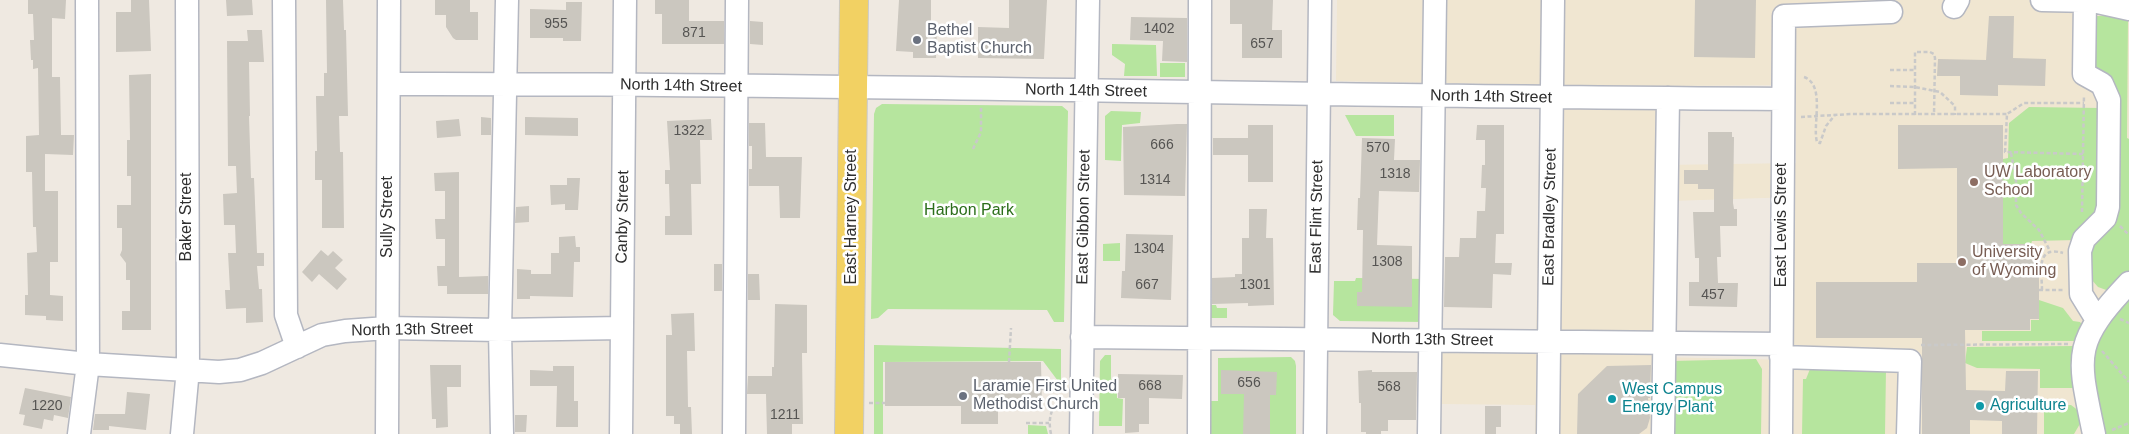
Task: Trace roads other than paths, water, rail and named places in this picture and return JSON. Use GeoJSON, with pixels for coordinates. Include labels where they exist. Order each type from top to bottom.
{"type":"FeatureCollection","features":[{"type":"Feature","properties":{"kind":"main road","name":"East Harney Street"},"geometry":{"type":"LineString","coordinates":[[849,434],[854,0]]}},
{"type":"Feature","properties":{"kind":"street"},"geometry":{"type":"LineString","coordinates":[[79,434],[88,364],[87,0]]}},
{"type":"Feature","properties":{"kind":"street","name":"Baker Street"},"geometry":{"type":"LineString","coordinates":[[182,434],[188,368],[187,0]]}},
{"type":"Feature","properties":{"kind":"street"},"geometry":{"type":"LineString","coordinates":[[284,0],[286,315],[297,347]]}},
{"type":"Feature","properties":{"kind":"street","name":"Sully Street"},"geometry":{"type":"LineString","coordinates":[[387,434],[390,0]]}},
{"type":"Feature","properties":{"kind":"street"},"geometry":{"type":"LineString","coordinates":[[502,434],[500,330],[507,0]]}},
{"type":"Feature","properties":{"kind":"street","name":"Canby Street"},"geometry":{"type":"LineString","coordinates":[[621,434],[625,0]]}},
{"type":"Feature","properties":{"kind":"street"},"geometry":{"type":"LineString","coordinates":[[734,434],[737,0]]}},
{"type":"Feature","properties":{"kind":"street","name":"East Gibbon Street"},"geometry":{"type":"LineString","coordinates":[[1081,434],[1088,0]]}},
{"type":"Feature","properties":{"kind":"street"},"geometry":{"type":"LineString","coordinates":[[1199,434],[1200,0]]}},
{"type":"Feature","properties":{"kind":"street","name":"East Flint Street"},"geometry":{"type":"LineString","coordinates":[[1315,434],[1320,0]]}},
{"type":"Feature","properties":{"kind":"street"},"geometry":{"type":"LineString","coordinates":[[1429,434],[1435,0]]}},
{"type":"Feature","properties":{"kind":"street","name":"East Bradley Street"},"geometry":{"type":"LineString","coordinates":[[1548,434],[1553,0]]}},
{"type":"Feature","properties":{"kind":"street"},"geometry":{"type":"LineString","coordinates":[[2042,0],[2077,1],[2129,9]]}},
{"type":"Feature","properties":{"kind":"street"},"geometry":{"type":"LineString","coordinates":[[2077,1],[2084,74],[2102,84],[2109,100],[2108,207],[2105,218],[2084,239],[2080,252],[2080,294],[2090,333]]}},
{"type":"Feature","properties":{"kind":"street","name":"East Lewis Street"},"geometry":{"type":"LineString","coordinates":[[1781,434],[1784,16],[1891,12]]}},
{"type":"Feature","properties":{"kind":"street","name":"North 14th Street"},"geometry":{"type":"LineString","coordinates":[[389,84],[736,86],[1552,98],[1783,99]]}},
{"type":"Feature","properties":{"kind":"street"},"geometry":{"type":"LineString","coordinates":[[1663,434],[1668,98]]}},
{"type":"Feature","properties":{"kind":"street"},"geometry":{"type":"LineString","coordinates":[[2103,432],[2082,381],[2090,333],[2103,311],[2129,283]]}},
{"type":"Feature","properties":{"kind":"street","name":"North 13th Street"},"geometry":{"type":"LineString","coordinates":[[0,355],[88,364],[188,368],[219,372],[240,370],[322,335],[345,331],[387,328],[500,330],[622,328]]}},
{"type":"Feature","properties":{"kind":"street","name":"North 13th Street"},"geometry":{"type":"LineString","coordinates":[[1082,336],[1664,344],[1910,361],[1908,434]]}},
{"type":"Feature","properties":{"kind":"place","name":"Bethel Baptist Church"},"geometry":{"type":"Point","coordinates":[917,40]}},
{"type":"Feature","properties":{"kind":"place","name":"UW Laboratory School"},"geometry":{"type":"Point","coordinates":[1974,182]}},
{"type":"Feature","properties":{"kind":"place","name":"University of Wyoming"},"geometry":{"type":"Point","coordinates":[1962,262]}},
{"type":"Feature","properties":{"kind":"place","name":"Laramie First United Methodist Church"},"geometry":{"type":"Point","coordinates":[963,396]}},
{"type":"Feature","properties":{"kind":"place","name":"West Campus Energy Plant"},"geometry":{"type":"Point","coordinates":[1612,399]}},
{"type":"Feature","properties":{"kind":"place","name":"Agriculture"},"geometry":{"type":"Point","coordinates":[1980,406]}},
{"type":"Feature","properties":{"kind":"park label","name":"Harbon Park"},"geometry":{"type":"Point","coordinates":[969,211]}}]}
